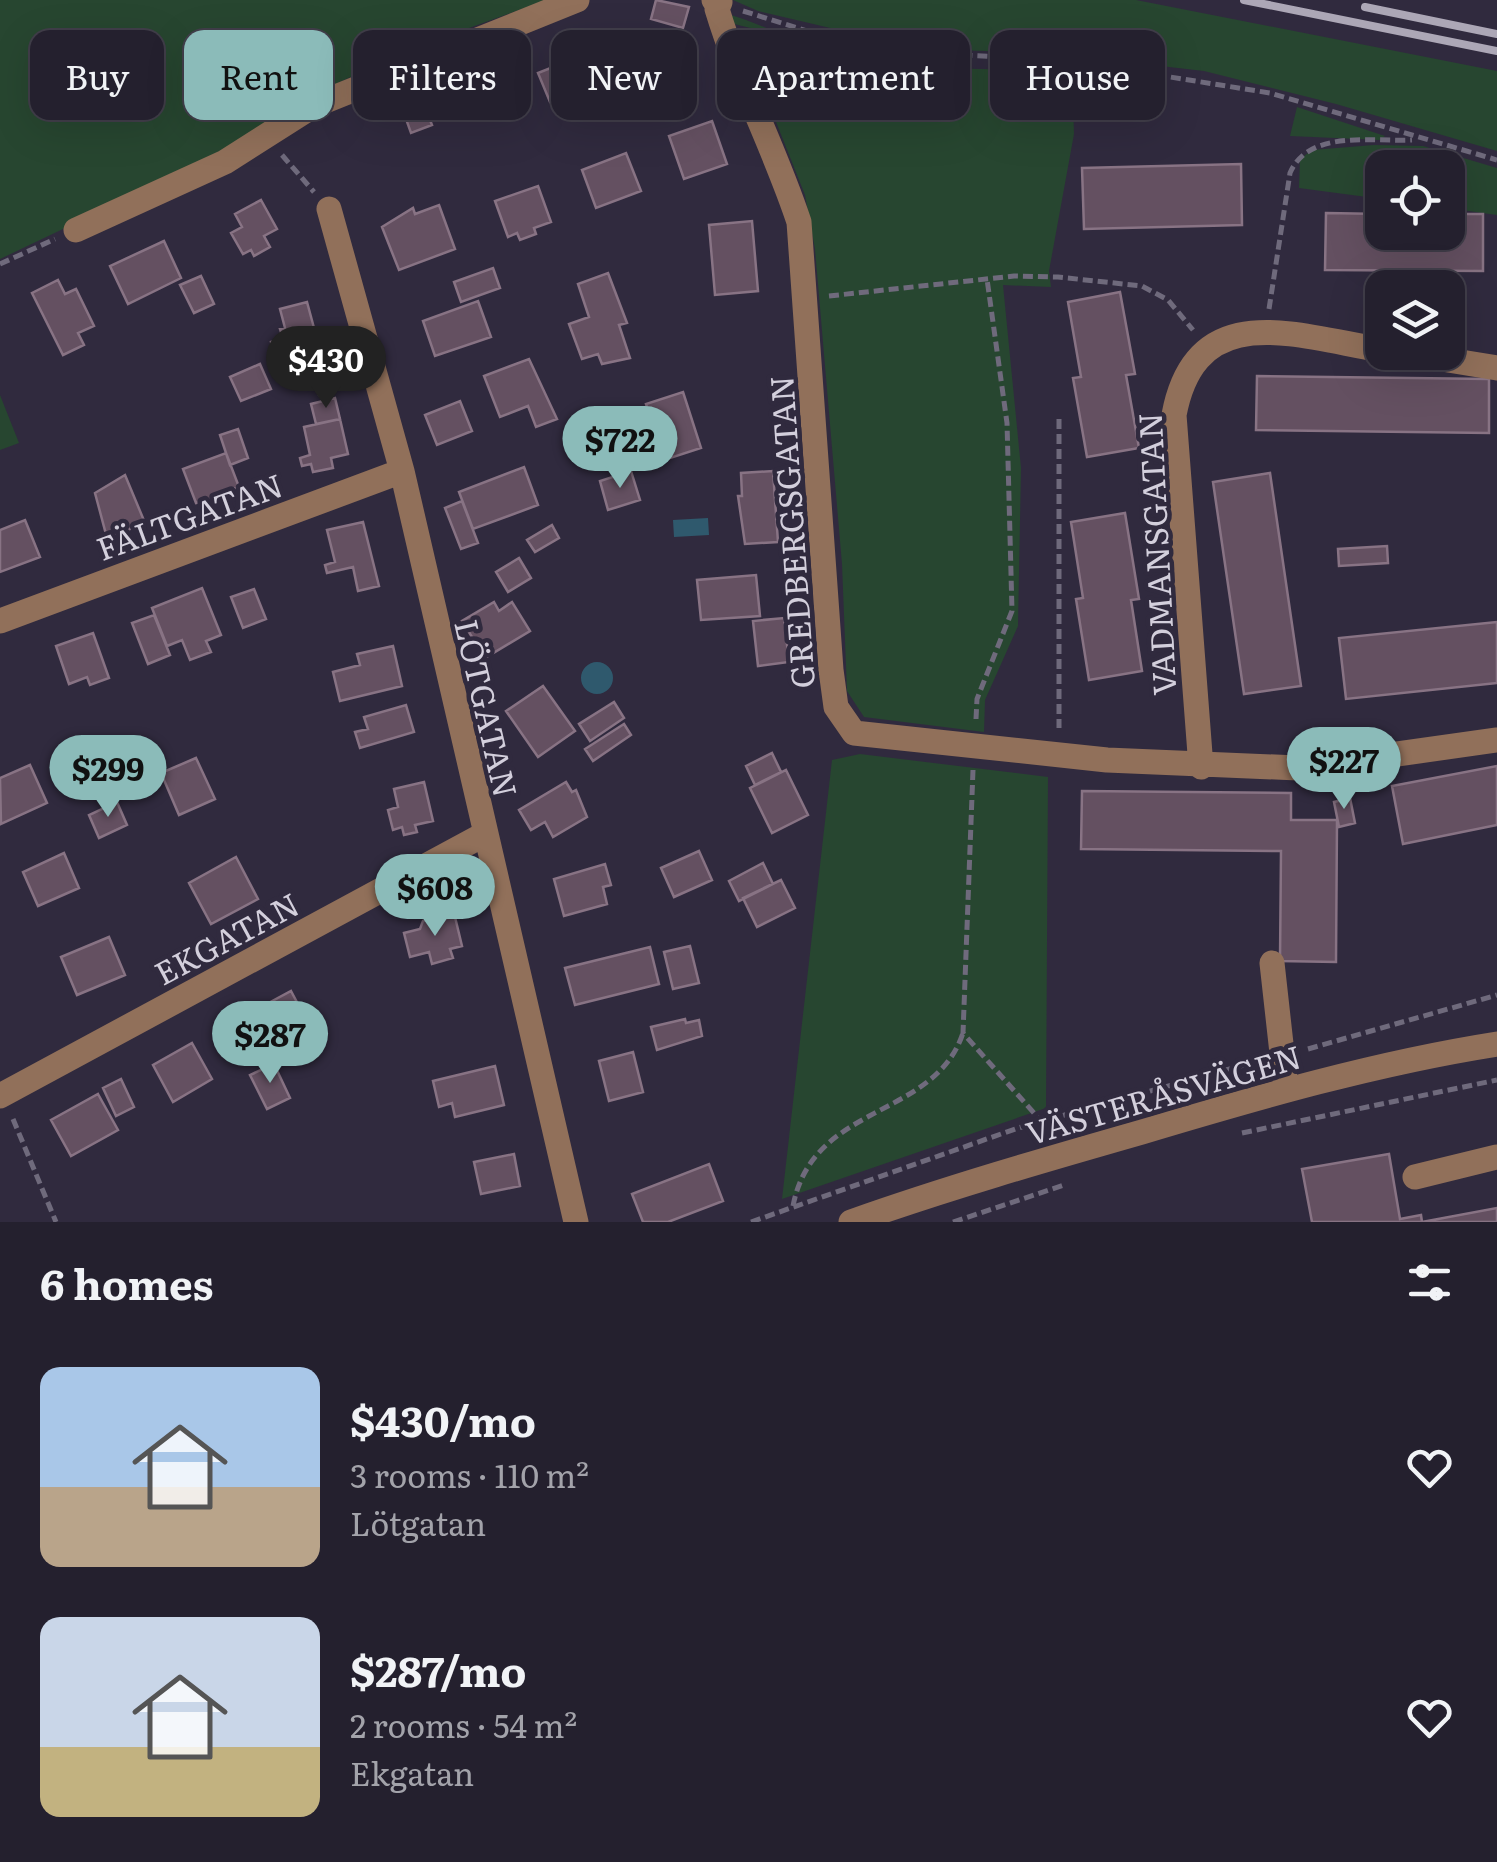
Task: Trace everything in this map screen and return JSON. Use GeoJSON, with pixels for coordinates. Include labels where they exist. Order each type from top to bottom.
{"type":"FeatureCollection","features":[{"type":"Feature","properties":{"kind":"street"},"geometry":{"type":"LineString","coordinates":[[76,230],[225,162],[313,106],[577,0]]}},
{"type":"Feature","properties":{"kind":"street","name":"GREDBERGSGATAN"},"geometry":{"type":"LineString","coordinates":[[717,1],[729,48],[780,165],[798,222],[836,707],[854,733],[1201,767],[1298,768],[1497,740]]}},
{"type":"Feature","properties":{"kind":"street","name":"LÖTGATAN"},"geometry":{"type":"LineString","coordinates":[[329,209],[402,471],[483,835],[576,1222]]}},
{"type":"Feature","properties":{"kind":"street"},"geometry":{"type":"LineString","coordinates":[[1209,349],[1231,334],[1265,331],[1365,347]]}},
{"type":"Feature","properties":{"kind":"street","name":"VADMANSGATAN"},"geometry":{"type":"LineString","coordinates":[[1201,767],[1174,415],[1190,365],[1209,349]]}},
{"type":"Feature","properties":{"kind":"street"},"geometry":{"type":"LineString","coordinates":[[1465,363],[1497,368]]}},
{"type":"Feature","properties":{"kind":"street","name":"FÄLTGATAN"},"geometry":{"type":"LineString","coordinates":[[0,621],[402,471]]}},
{"type":"Feature","properties":{"kind":"street","name":"EKGATAN"},"geometry":{"type":"LineString","coordinates":[[3,1087],[483,835]]}},
{"type":"Feature","properties":{"kind":"street"},"geometry":{"type":"LineString","coordinates":[[1272,962],[1286,1089]]}},
{"type":"Feature","properties":{"kind":"street","name":"VÄSTERÅSVÄGEN"},"geometry":{"type":"LineString","coordinates":[[851,1222],[1286,1089],[1430,1054],[1497,1044]]}},
{"type":"Feature","properties":{"kind":"street"},"geometry":{"type":"LineString","coordinates":[[1415,1177],[1497,1157]]}},
{"type":"Feature","properties":{"kind":"path"},"geometry":{"type":"LineString","coordinates":[[717,1],[791,27],[900,52],[1077,62],[1270,93],[1497,160]]}},
{"type":"Feature","properties":{"kind":"path"},"geometry":{"type":"LineString","coordinates":[[266,138],[329,209]]}},
{"type":"Feature","properties":{"kind":"path"},"geometry":{"type":"LineString","coordinates":[[1265,331],[1290,173],[1300,154],[1326,143],[1420,140]]}},
{"type":"Feature","properties":{"kind":"path"},"geometry":{"type":"LineString","coordinates":[[0,264],[76,230]]}},
{"type":"Feature","properties":{"kind":"path"},"geometry":{"type":"LineString","coordinates":[[806,298],[986,278],[1058,277],[1142,286],[1168,300],[1209,349]]}},
{"type":"Feature","properties":{"kind":"path"},"geometry":{"type":"LineString","coordinates":[[793,1206],[798,1182],[812,1155],[930,1080],[955,1056],[962,1033],[977,699],[1012,611],[1007,423],[986,278]]}},
{"type":"Feature","properties":{"kind":"path"},"geometry":{"type":"LineString","coordinates":[[1058,419],[1059,756]]}},
{"type":"Feature","properties":{"kind":"path"},"geometry":{"type":"LineString","coordinates":[[750,1222],[1041,1121],[1497,995]]}},
{"type":"Feature","properties":{"kind":"path"},"geometry":{"type":"LineString","coordinates":[[962,1033],[1041,1121]]}},
{"type":"Feature","properties":{"kind":"path"},"geometry":{"type":"LineString","coordinates":[[1234,1135],[1497,1080]]}},
{"type":"Feature","properties":{"kind":"path"},"geometry":{"type":"LineString","coordinates":[[3,1087],[18,1138],[56,1222]]}},
{"type":"Feature","properties":{"kind":"path"},"geometry":{"type":"LineString","coordinates":[[955,1222],[1070,1183]]}},
{"type":"Feature","properties":{"kind":"green space"},"geometry":{"type":"Polygon","coordinates":[[[0,0],[547,0],[464,30],[353,30],[353,76],[333,85],[333,30],[184,30],[184,120],[269,120],[210,159],[0,259],[0,0]]]}},
{"type":"Feature","properties":{"kind":"green space"},"geometry":{"type":"Polygon","coordinates":[[[733,0],[1136,0],[1497,71],[1497,151],[1336,104],[1204,71],[1165,67],[1165,30],[990,30],[990,51],[970,51],[970,30],[839,30],[758,11],[733,0]]]}},
{"type":"Feature","properties":{"kind":"green space"},"geometry":{"type":"Polygon","coordinates":[[[725,13],[771,30],[759,30],[730,23],[725,13]]]}},
{"type":"Feature","properties":{"kind":"green space"},"geometry":{"type":"Polygon","coordinates":[[[970,69],[990,69],[990,120],[1074,120],[1049,271],[1051,287],[1003,285],[1021,468],[1018,626],[985,700],[984,732],[864,717],[847,691],[842,564],[815,249],[805,195],[775,120],[970,120],[970,69]]]}},
{"type":"Feature","properties":{"kind":"green space"},"geometry":{"type":"Polygon","coordinates":[[[1297,107],[1385,136],[1380,140],[1290,136],[1297,107]]]}},
{"type":"Feature","properties":{"kind":"green space"},"geometry":{"type":"Polygon","coordinates":[[[1374,145],[1436,150],[1365,150],[1365,197],[1299,188],[1300,159],[1312,150],[1374,145]]]}},
{"type":"Feature","properties":{"kind":"green space"},"geometry":{"type":"Polygon","coordinates":[[[1465,158],[1497,168],[1497,215],[1465,210],[1465,158]]]}},
{"type":"Feature","properties":{"kind":"green space"},"geometry":{"type":"Polygon","coordinates":[[[0,395],[19,443],[0,450],[0,395]]]}},
{"type":"Feature","properties":{"kind":"green space"},"geometry":{"type":"Polygon","coordinates":[[[860,754],[1048,777],[1046,1108],[782,1199],[832,760],[860,754]]]}},
{"type":"Feature","properties":{"kind":"water"},"geometry":{"type":"Polygon","coordinates":[[[613,428],[625,462],[608,467],[596,434],[613,428]]]}},
{"type":"Feature","properties":{"kind":"water"},"geometry":{"type":"Polygon","coordinates":[[[708,518],[709,535],[674,537],[673,520],[708,518]]]}},
{"type":"Feature","properties":{"kind":"water"},"geometry":{"type":"Polygon","coordinates":[[[597,662],[608,667],[613,678],[608,689],[597,694],[586,689],[581,678],[586,667],[597,662]]]}},
{"type":"Feature","properties":{"kind":"building"},"geometry":{"type":"Polygon","coordinates":[[[656,0],[689,7],[683,28],[651,19],[656,0]]]}},
{"type":"Feature","properties":{"kind":"building"},"geometry":{"type":"Polygon","coordinates":[[[551,68],[551,102],[550,102],[538,73],[551,68]]]}},
{"type":"Feature","properties":{"kind":"building"},"geometry":{"type":"Polygon","coordinates":[[[406,120],[430,120],[432,125],[411,133],[406,120]]]}},
{"type":"Feature","properties":{"kind":"building"},"geometry":{"type":"Polygon","coordinates":[[[712,121],[727,164],[684,179],[669,136],[712,121]]]}},
{"type":"Feature","properties":{"kind":"building"},"geometry":{"type":"Polygon","coordinates":[[[626,153],[641,191],[596,208],[582,170],[626,153]]]}},
{"type":"Feature","properties":{"kind":"building"},"geometry":{"type":"Polygon","coordinates":[[[1241,164],[1242,225],[1084,229],[1082,168],[1241,164]]]}},
{"type":"Feature","properties":{"kind":"building"},"geometry":{"type":"Polygon","coordinates":[[[538,186],[551,222],[534,228],[536,234],[520,240],[517,233],[508,237],[495,201],[538,186]]]}},
{"type":"Feature","properties":{"kind":"building"},"geometry":{"type":"Polygon","coordinates":[[[261,200],[277,229],[264,236],[270,247],[254,256],[251,250],[243,254],[231,233],[242,227],[235,214],[261,200]]]}},
{"type":"Feature","properties":{"kind":"building"},"geometry":{"type":"Polygon","coordinates":[[[439,205],[455,249],[399,270],[382,227],[413,208],[415,214],[439,205]]]}},
{"type":"Feature","properties":{"kind":"building"},"geometry":{"type":"Polygon","coordinates":[[[1326,213],[1365,214],[1365,250],[1465,250],[1465,214],[1483,214],[1483,271],[1325,270],[1326,213]]]}},
{"type":"Feature","properties":{"kind":"building"},"geometry":{"type":"Polygon","coordinates":[[[752,221],[758,291],[715,295],[709,225],[752,221]]]}},
{"type":"Feature","properties":{"kind":"building"},"geometry":{"type":"Polygon","coordinates":[[[164,241],[181,278],[128,304],[110,266],[164,241]]]}},
{"type":"Feature","properties":{"kind":"building"},"geometry":{"type":"Polygon","coordinates":[[[493,268],[500,288],[461,302],[454,282],[493,268]]]}},
{"type":"Feature","properties":{"kind":"building"},"geometry":{"type":"Polygon","coordinates":[[[608,273],[627,323],[619,325],[630,358],[602,364],[598,354],[582,359],[569,324],[589,317],[578,284],[608,273]]]}},
{"type":"Feature","properties":{"kind":"building"},"geometry":{"type":"Polygon","coordinates":[[[201,276],[214,304],[194,313],[180,285],[201,276]]]}},
{"type":"Feature","properties":{"kind":"building"},"geometry":{"type":"Polygon","coordinates":[[[58,280],[65,294],[76,289],[94,326],[78,333],[84,345],[63,355],[32,293],[58,280]]]}},
{"type":"Feature","properties":{"kind":"building"},"geometry":{"type":"Polygon","coordinates":[[[1120,292],[1135,374],[1126,375],[1139,448],[1087,457],[1073,378],[1081,377],[1068,302],[1120,292]]]}},
{"type":"Feature","properties":{"kind":"building"},"geometry":{"type":"Polygon","coordinates":[[[478,301],[491,337],[435,356],[423,321],[478,301]]]}},
{"type":"Feature","properties":{"kind":"building"},"geometry":{"type":"Polygon","coordinates":[[[307,302],[317,339],[295,345],[297,352],[275,358],[271,342],[283,339],[280,329],[285,328],[280,309],[307,302]]]}},
{"type":"Feature","properties":{"kind":"building"},"geometry":{"type":"Polygon","coordinates":[[[529,359],[557,419],[536,427],[528,406],[500,417],[484,376],[529,359]]]}},
{"type":"Feature","properties":{"kind":"building"},"geometry":{"type":"Polygon","coordinates":[[[260,364],[271,389],[241,401],[230,377],[260,364]]]}},
{"type":"Feature","properties":{"kind":"building"},"geometry":{"type":"Polygon","coordinates":[[[330,375],[334,391],[319,395],[316,378],[330,375]]]}},
{"type":"Feature","properties":{"kind":"building"},"geometry":{"type":"Polygon","coordinates":[[[1257,376],[1489,379],[1489,433],[1256,430],[1257,376]]]}},
{"type":"Feature","properties":{"kind":"building"},"geometry":{"type":"Polygon","coordinates":[[[683,392],[701,448],[664,460],[646,404],[683,392]]]}},
{"type":"Feature","properties":{"kind":"building"},"geometry":{"type":"Polygon","coordinates":[[[335,398],[340,419],[316,424],[311,404],[335,398]]]}},
{"type":"Feature","properties":{"kind":"building"},"geometry":{"type":"Polygon","coordinates":[[[460,401],[472,431],[437,445],[425,415],[460,401]]]}},
{"type":"Feature","properties":{"kind":"building"},"geometry":{"type":"Polygon","coordinates":[[[340,419],[348,454],[331,458],[333,468],[313,472],[311,464],[302,466],[300,458],[310,455],[304,427],[340,419]]]}},
{"type":"Feature","properties":{"kind":"building"},"geometry":{"type":"Polygon","coordinates":[[[238,429],[248,458],[230,465],[220,435],[238,429]]]}},
{"type":"Feature","properties":{"kind":"building"},"geometry":{"type":"Polygon","coordinates":[[[226,453],[239,487],[229,490],[232,496],[196,503],[183,469],[226,453]]]}},
{"type":"Feature","properties":{"kind":"building"},"geometry":{"type":"Polygon","coordinates":[[[524,467],[538,505],[473,529],[459,492],[524,467]]]}},
{"type":"Feature","properties":{"kind":"building"},"geometry":{"type":"Polygon","coordinates":[[[631,471],[640,500],[608,510],[600,481],[631,471]]]}},
{"type":"Feature","properties":{"kind":"building"},"geometry":{"type":"Polygon","coordinates":[[[773,471],[778,542],[745,544],[738,496],[742,496],[741,473],[773,471]]]}},
{"type":"Feature","properties":{"kind":"building"},"geometry":{"type":"Polygon","coordinates":[[[1270,473],[1301,686],[1244,694],[1213,482],[1270,473]]]}},
{"type":"Feature","properties":{"kind":"building"},"geometry":{"type":"Polygon","coordinates":[[[125,475],[145,523],[107,538],[95,493],[125,475]]]}},
{"type":"Feature","properties":{"kind":"building"},"geometry":{"type":"Polygon","coordinates":[[[462,501],[478,543],[461,549],[445,508],[462,501]]]}},
{"type":"Feature","properties":{"kind":"building"},"geometry":{"type":"Polygon","coordinates":[[[1125,513],[1139,599],[1131,600],[1142,671],[1089,680],[1076,599],[1083,598],[1071,522],[1125,513]]]}},
{"type":"Feature","properties":{"kind":"building"},"geometry":{"type":"Polygon","coordinates":[[[25,520],[40,557],[0,572],[0,530],[25,520]]]}},
{"type":"Feature","properties":{"kind":"building"},"geometry":{"type":"Polygon","coordinates":[[[363,522],[379,586],[358,591],[353,567],[327,573],[325,565],[335,562],[327,530],[363,522]]]}},
{"type":"Feature","properties":{"kind":"building"},"geometry":{"type":"Polygon","coordinates":[[[552,525],[559,538],[535,552],[527,540],[552,525]]]}},
{"type":"Feature","properties":{"kind":"building"},"geometry":{"type":"Polygon","coordinates":[[[1387,546],[1388,563],[1339,566],[1338,549],[1387,546]]]}},
{"type":"Feature","properties":{"kind":"building"},"geometry":{"type":"Polygon","coordinates":[[[519,558],[531,578],[508,592],[496,572],[519,558]]]}},
{"type":"Feature","properties":{"kind":"building"},"geometry":{"type":"Polygon","coordinates":[[[756,575],[760,616],[701,620],[697,580],[756,575]]]}},
{"type":"Feature","properties":{"kind":"building"},"geometry":{"type":"Polygon","coordinates":[[[202,588],[221,635],[206,641],[211,652],[190,660],[182,640],[167,646],[152,608],[202,588]]]}},
{"type":"Feature","properties":{"kind":"building"},"geometry":{"type":"Polygon","coordinates":[[[254,589],[266,619],[243,628],[231,597],[254,589]]]}},
{"type":"Feature","properties":{"kind":"building"},"geometry":{"type":"Polygon","coordinates":[[[494,602],[499,611],[512,602],[530,631],[485,658],[462,621],[494,602]]]}},
{"type":"Feature","properties":{"kind":"building"},"geometry":{"type":"Polygon","coordinates":[[[154,615],[170,655],[148,664],[132,623],[154,615]]]}},
{"type":"Feature","properties":{"kind":"building"},"geometry":{"type":"Polygon","coordinates":[[[784,618],[789,662],[758,666],[753,621],[784,618]]]}},
{"type":"Feature","properties":{"kind":"building"},"geometry":{"type":"Polygon","coordinates":[[[1497,622],[1497,683],[1346,699],[1339,638],[1497,622]]]}},
{"type":"Feature","properties":{"kind":"building"},"geometry":{"type":"Polygon","coordinates":[[[93,633],[109,678],[90,685],[87,677],[69,684],[56,646],[93,633]]]}},
{"type":"Feature","properties":{"kind":"building"},"geometry":{"type":"Polygon","coordinates":[[[393,646],[402,686],[340,701],[333,672],[360,665],[357,654],[393,646]]]}},
{"type":"Feature","properties":{"kind":"building"},"geometry":{"type":"Polygon","coordinates":[[[543,686],[575,731],[538,757],[506,711],[543,686]]]}},
{"type":"Feature","properties":{"kind":"building"},"geometry":{"type":"Polygon","coordinates":[[[614,702],[624,718],[590,741],[579,724],[614,702]]]}},
{"type":"Feature","properties":{"kind":"building"},"geometry":{"type":"Polygon","coordinates":[[[406,705],[414,732],[360,748],[355,732],[368,729],[364,717],[406,705]]]}},
{"type":"Feature","properties":{"kind":"building"},"geometry":{"type":"Polygon","coordinates":[[[624,724],[631,735],[593,761],[585,749],[624,724]]]}},
{"type":"Feature","properties":{"kind":"building"},"geometry":{"type":"Polygon","coordinates":[[[772,753],[781,772],[755,785],[746,766],[772,753]]]}},
{"type":"Feature","properties":{"kind":"building"},"geometry":{"type":"Polygon","coordinates":[[[196,758],[215,799],[179,815],[161,773],[196,758]]]}},
{"type":"Feature","properties":{"kind":"building"},"geometry":{"type":"Polygon","coordinates":[[[30,765],[47,803],[1,824],[0,778],[30,765]]]}},
{"type":"Feature","properties":{"kind":"building"},"geometry":{"type":"Polygon","coordinates":[[[1497,766],[1497,825],[1403,844],[1392,786],[1497,766]]]}},
{"type":"Feature","properties":{"kind":"building"},"geometry":{"type":"Polygon","coordinates":[[[786,770],[808,815],[772,833],[750,788],[786,770]]]}},
{"type":"Feature","properties":{"kind":"building"},"geometry":{"type":"Polygon","coordinates":[[[424,782],[433,821],[415,825],[417,832],[404,835],[402,827],[393,830],[388,810],[398,807],[394,789],[424,782]]]}},
{"type":"Feature","properties":{"kind":"building"},"geometry":{"type":"Polygon","coordinates":[[[566,782],[572,792],[576,790],[587,817],[553,837],[545,822],[531,830],[519,810],[566,782]]]}},
{"type":"Feature","properties":{"kind":"building"},"geometry":{"type":"Polygon","coordinates":[[[1082,791],[1291,793],[1291,820],[1337,820],[1336,962],[1280,961],[1281,851],[1081,849],[1082,791]]]}},
{"type":"Feature","properties":{"kind":"building"},"geometry":{"type":"Polygon","coordinates":[[[1350,798],[1355,823],[1339,827],[1334,802],[1350,798]]]}},
{"type":"Feature","properties":{"kind":"building"},"geometry":{"type":"Polygon","coordinates":[[[117,802],[127,825],[99,838],[89,815],[117,802]]]}},
{"type":"Feature","properties":{"kind":"building"},"geometry":{"type":"Polygon","coordinates":[[[699,851],[712,880],[674,897],[661,868],[699,851]]]}},
{"type":"Feature","properties":{"kind":"building"},"geometry":{"type":"Polygon","coordinates":[[[64,853],[79,888],[38,906],[23,872],[64,853]]]}},
{"type":"Feature","properties":{"kind":"building"},"geometry":{"type":"Polygon","coordinates":[[[236,857],[258,899],[211,924],[189,883],[236,857]]]}},
{"type":"Feature","properties":{"kind":"building"},"geometry":{"type":"Polygon","coordinates":[[[763,863],[773,884],[739,901],[729,881],[763,863]]]}},
{"type":"Feature","properties":{"kind":"building"},"geometry":{"type":"Polygon","coordinates":[[[605,864],[611,885],[603,887],[607,904],[564,916],[554,879],[605,864]]]}},
{"type":"Feature","properties":{"kind":"building"},"geometry":{"type":"Polygon","coordinates":[[[781,880],[795,908],[757,927],[743,898],[781,880]]]}},
{"type":"Feature","properties":{"kind":"building"},"geometry":{"type":"Polygon","coordinates":[[[455,917],[462,946],[450,949],[453,958],[432,964],[429,952],[410,957],[404,933],[420,929],[423,921],[455,917]]]}},
{"type":"Feature","properties":{"kind":"building"},"geometry":{"type":"Polygon","coordinates":[[[109,937],[125,975],[77,995],[61,957],[109,937]]]}},
{"type":"Feature","properties":{"kind":"building"},"geometry":{"type":"Polygon","coordinates":[[[690,946],[699,983],[673,989],[664,952],[690,946]]]}},
{"type":"Feature","properties":{"kind":"building"},"geometry":{"type":"Polygon","coordinates":[[[650,947],[659,984],[575,1005],[565,968],[650,947]]]}},
{"type":"Feature","properties":{"kind":"building"},"geometry":{"type":"Polygon","coordinates":[[[291,991],[308,1023],[272,1044],[254,1011],[291,991]]]}},
{"type":"Feature","properties":{"kind":"building"},"geometry":{"type":"Polygon","coordinates":[[[685,1019],[686,1023],[699,1020],[702,1036],[657,1050],[651,1027],[685,1019]]]}},
{"type":"Feature","properties":{"kind":"building"},"geometry":{"type":"Polygon","coordinates":[[[192,1043],[212,1079],[173,1102],[153,1065],[192,1043]]]}},
{"type":"Feature","properties":{"kind":"building"},"geometry":{"type":"Polygon","coordinates":[[[633,1052],[643,1092],[609,1101],[599,1061],[633,1052]]]}},
{"type":"Feature","properties":{"kind":"building"},"geometry":{"type":"Polygon","coordinates":[[[274,1064],[290,1098],[267,1109],[250,1075],[274,1064]]]}},
{"type":"Feature","properties":{"kind":"building"},"geometry":{"type":"Polygon","coordinates":[[[495,1066],[504,1105],[455,1117],[452,1103],[439,1107],[433,1081],[495,1066]]]}},
{"type":"Feature","properties":{"kind":"building"},"geometry":{"type":"Polygon","coordinates":[[[121,1079],[134,1107],[116,1116],[103,1088],[121,1079]]]}},
{"type":"Feature","properties":{"kind":"building"},"geometry":{"type":"Polygon","coordinates":[[[98,1094],[118,1130],[71,1156],[51,1120],[98,1094]]]}},
{"type":"Feature","properties":{"kind":"building"},"geometry":{"type":"Polygon","coordinates":[[[514,1154],[520,1186],[481,1194],[474,1162],[514,1154]]]}},
{"type":"Feature","properties":{"kind":"building"},"geometry":{"type":"Polygon","coordinates":[[[1389,1154],[1400,1219],[1421,1215],[1422,1222],[1312,1222],[1302,1169],[1389,1154]]]}},
{"type":"Feature","properties":{"kind":"building"},"geometry":{"type":"Polygon","coordinates":[[[709,1164],[723,1201],[668,1222],[643,1222],[632,1194],[709,1164]]]}},
{"type":"Feature","properties":{"kind":"building"},"geometry":{"type":"Polygon","coordinates":[[[1497,1208],[1497,1222],[1422,1222],[1497,1208]]]}},
{"type":"Feature","properties":{"kind":"railway"},"geometry":{"type":"LineString","coordinates":[[1244,0],[1497,51]]}},
{"type":"Feature","properties":{"kind":"railway"},"geometry":{"type":"LineString","coordinates":[[1365,7],[1497,34]]}}]}
